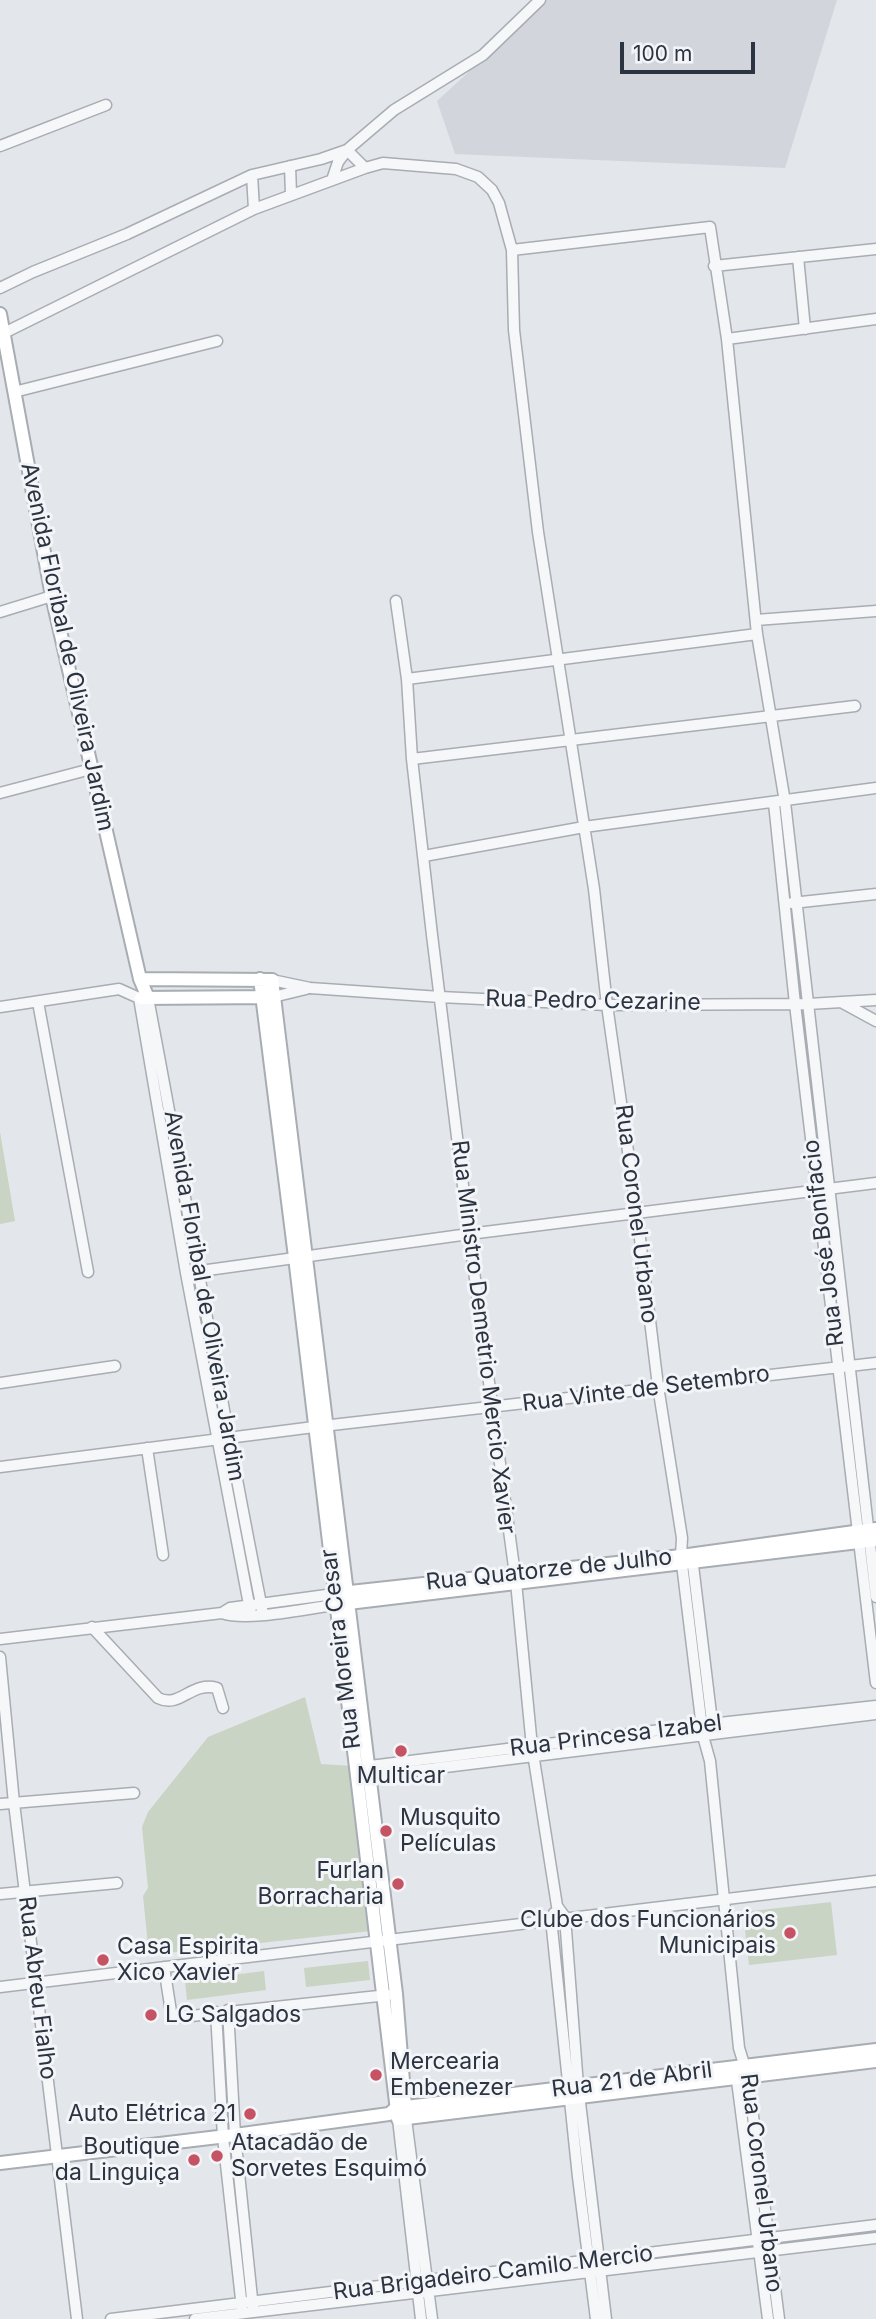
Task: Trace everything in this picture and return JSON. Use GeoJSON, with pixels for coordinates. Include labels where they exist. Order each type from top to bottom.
{"type":"FeatureCollection","features":[{"type":"Feature","properties":{"kind":"street"},"geometry":{"type":"LineString","coordinates":[[332,180],[338,162],[347,150],[394,110],[483,55],[540,0]]}},
{"type":"Feature","properties":{"kind":"street"},"geometry":{"type":"LineString","coordinates":[[0,146],[106,105]]}},
{"type":"Feature","properties":{"kind":"street"},"geometry":{"type":"LineString","coordinates":[[0,288],[127,234],[252,175],[347,150]]}},
{"type":"Feature","properties":{"kind":"street"},"geometry":{"type":"LineString","coordinates":[[3,338],[254,209],[365,168],[347,150]]}},
{"type":"Feature","properties":{"kind":"street"},"geometry":{"type":"LineString","coordinates":[[338,162],[354,172]]}},
{"type":"Feature","properties":{"kind":"street","name":"Rua Coronel Urbano"},"geometry":{"type":"LineString","coordinates":[[365,168],[383,163],[456,169],[478,177],[496,196],[512,250],[514,330],[538,532],[594,889],[658,1387],[687,1559],[707,1730],[749,2162],[764,2240]]}},
{"type":"Feature","properties":{"kind":"street"},"geometry":{"type":"LineString","coordinates":[[290,166],[291,194]]}},
{"type":"Feature","properties":{"kind":"street"},"geometry":{"type":"LineString","coordinates":[[252,175],[254,209]]}},
{"type":"Feature","properties":{"kind":"street","name":"Rua José Bonifacio"},"geometry":{"type":"LineString","coordinates":[[512,250],[710,227],[727,339],[757,634],[786,864],[795,1004],[823,1191],[876,1597]]}},
{"type":"Feature","properties":{"kind":"street"},"geometry":{"type":"LineString","coordinates":[[714,266],[876,249]]}},
{"type":"Feature","properties":{"kind":"street"},"geometry":{"type":"LineString","coordinates":[[798,257],[804,329]]}},
{"type":"Feature","properties":{"kind":"street","name":"Avenida Floribal de Oliveira Jardim"},"geometry":{"type":"LineString","coordinates":[[0,314],[52,596],[141,979],[186,1273],[229,1439],[262,1609]]}},
{"type":"Feature","properties":{"kind":"street"},"geometry":{"type":"LineString","coordinates":[[727,339],[876,319]]}},
{"type":"Feature","properties":{"kind":"street"},"geometry":{"type":"LineString","coordinates":[[14,392],[217,341]]}},
{"type":"Feature","properties":{"kind":"street"},"geometry":{"type":"LineString","coordinates":[[0,612],[52,596]]}},
{"type":"Feature","properties":{"kind":"street","name":"Rua Ministro Demetrio Mercio Xavier"},"geometry":{"type":"LineString","coordinates":[[396,600],[407,679],[412,759],[432,934],[515,1578],[533,1751],[557,1906],[565,1917]]}},
{"type":"Feature","properties":{"kind":"street"},"geometry":{"type":"LineString","coordinates":[[756,620],[876,611]]}},
{"type":"Feature","properties":{"kind":"street"},"geometry":{"type":"LineString","coordinates":[[407,679],[757,634]]}},
{"type":"Feature","properties":{"kind":"street"},"geometry":{"type":"LineString","coordinates":[[412,759],[855,706]]}},
{"type":"Feature","properties":{"kind":"street"},"geometry":{"type":"LineString","coordinates":[[0,793],[91,769]]}},
{"type":"Feature","properties":{"kind":"street"},"geometry":{"type":"LineString","coordinates":[[424,856],[584,827],[876,788]]}},
{"type":"Feature","properties":{"kind":"street"},"geometry":{"type":"LineString","coordinates":[[790,903],[876,894]]}},
{"type":"Feature","properties":{"kind":"street","name":"Rua José Bonifacio"},"geometry":{"type":"LineString","coordinates":[[790,903],[808,1003],[823,1191]]}},
{"type":"Feature","properties":{"kind":"street"},"geometry":{"type":"LineString","coordinates":[[0,1007],[119,989],[141,979]]}},
{"type":"Feature","properties":{"kind":"street","name":"Rua Pedro Cezarine"},"geometry":{"type":"LineString","coordinates":[[141,979],[266,980],[310,988],[607,1005],[795,1004],[876,1000]]}},
{"type":"Feature","properties":{"kind":"street"},"geometry":{"type":"LineString","coordinates":[[205,979],[206,997]]}},
{"type":"Feature","properties":{"kind":"street","name":"Rua Moreira Cesar"},"geometry":{"type":"LineString","coordinates":[[266,980],[362,1772],[389,1939],[390,1995],[399,2113],[422,2288],[421,2319]]}},
{"type":"Feature","properties":{"kind":"street","name":"Rua Pedro Cezarine"},"geometry":{"type":"LineString","coordinates":[[119,989],[143,998],[268,997],[310,988]]}},
{"type":"Feature","properties":{"kind":"street","name":"Avenida Floribal de Oliveira Jardim"},"geometry":{"type":"LineString","coordinates":[[143,998],[199,1270],[204,1340],[217,1440],[250,1611]]}},
{"type":"Feature","properties":{"kind":"street"},"geometry":{"type":"LineString","coordinates":[[38,1002],[88,1272]]}},
{"type":"Feature","properties":{"kind":"street"},"geometry":{"type":"LineString","coordinates":[[841,1002],[876,1021]]}},
{"type":"Feature","properties":{"kind":"street"},"geometry":{"type":"LineString","coordinates":[[186,1273],[876,1183]]}},
{"type":"Feature","properties":{"kind":"street","name":"Rua Vinte de Setembro"},"geometry":{"type":"LineString","coordinates":[[0,1467],[320,1426],[876,1363]]}},
{"type":"Feature","properties":{"kind":"street"},"geometry":{"type":"LineString","coordinates":[[0,1383],[115,1366]]}},
{"type":"Feature","properties":{"kind":"street"},"geometry":{"type":"LineString","coordinates":[[147,1448],[163,1555]]}},
{"type":"Feature","properties":{"kind":"street"},"geometry":{"type":"LineString","coordinates":[[233,1523],[245,1521]]}},
{"type":"Feature","properties":{"kind":"street","name":"Rua José Bonifacio"},"geometry":{"type":"LineString","coordinates":[[868,1536],[876,1683]]}},
{"type":"Feature","properties":{"kind":"street","name":"Rua Quatorze de Julho"},"geometry":{"type":"LineString","coordinates":[[0,1639],[222,1613],[232,1616],[341,1598],[868,1536]]}},
{"type":"Feature","properties":{"kind":"street"},"geometry":{"type":"LineString","coordinates":[[92,1627],[158,1698],[166,1702],[175,1701],[198,1687],[208,1686],[218,1688],[223,1708]]}},
{"type":"Feature","properties":{"kind":"street","name":"Rua Abreu Fialho"},"geometry":{"type":"LineString","coordinates":[[0,1657],[24,1891],[38,1982],[77,2319]]}},
{"type":"Feature","properties":{"kind":"street","name":"Rua Princesa Izabel"},"geometry":{"type":"LineString","coordinates":[[362,1772],[707,1730],[876,1706]]}},
{"type":"Feature","properties":{"kind":"street","name":"Rua Princesa Izabel"},"geometry":{"type":"LineString","coordinates":[[707,1730],[876,1714]]}},
{"type":"Feature","properties":{"kind":"street","name":"Rua Moreira Cesar"},"geometry":{"type":"LineString","coordinates":[[362,1772],[375,1941],[390,1995]]}},
{"type":"Feature","properties":{"kind":"street"},"geometry":{"type":"LineString","coordinates":[[0,1804],[134,1793]]}},
{"type":"Feature","properties":{"kind":"street"},"geometry":{"type":"LineString","coordinates":[[0,1987],[876,1881]]}},
{"type":"Feature","properties":{"kind":"street"},"geometry":{"type":"LineString","coordinates":[[0,1894],[117,1883]]}},
{"type":"Feature","properties":{"kind":"street"},"geometry":{"type":"LineString","coordinates":[[557,1906],[551,1919],[574,2092],[598,2311],[606,2319]]}},
{"type":"Feature","properties":{"kind":"street"},"geometry":{"type":"LineString","coordinates":[[565,1917],[574,2092]]}},
{"type":"Feature","properties":{"kind":"street"},"geometry":{"type":"LineString","coordinates":[[164,1967],[172,2018],[390,1995]]}},
{"type":"Feature","properties":{"kind":"street"},"geometry":{"type":"LineString","coordinates":[[228,2010],[229,2136]]}},
{"type":"Feature","properties":{"kind":"street"},"geometry":{"type":"LineString","coordinates":[[216,2012],[229,2136],[248,2255],[248,2312]]}},
{"type":"Feature","properties":{"kind":"street","name":"Rua 21 de Abril"},"geometry":{"type":"LineString","coordinates":[[741,2072],[876,2050]]}},
{"type":"Feature","properties":{"kind":"street","name":"Rua 21 de Abril"},"geometry":{"type":"LineString","coordinates":[[0,2163],[741,2072],[876,2061]]}},
{"type":"Feature","properties":{"kind":"street","name":"Rua Coronel Urbano"},"geometry":{"type":"LineString","coordinates":[[741,2072],[760,2161],[768,2319]]}},
{"type":"Feature","properties":{"kind":"street"},"geometry":{"type":"LineString","coordinates":[[749,2162],[760,2161]]}},
{"type":"Feature","properties":{"kind":"street"},"geometry":{"type":"LineString","coordinates":[[236,2187],[237,2257],[248,2312]]}},
{"type":"Feature","properties":{"kind":"street","name":"Rua Brigadeiro Camilo Mercio"},"geometry":{"type":"LineString","coordinates":[[195,2319],[337,2297],[593,2266],[642,2254],[876,2225]]}},
{"type":"Feature","properties":{"kind":"street"},"geometry":{"type":"LineString","coordinates":[[812,2233],[814,2245]]}},
{"type":"Feature","properties":{"kind":"street","name":"Rua Brigadeiro Camilo Mercio"},"geometry":{"type":"LineString","coordinates":[[593,2266],[643,2266],[876,2238]]}},
{"type":"Feature","properties":{"kind":"street"},"geometry":{"type":"LineString","coordinates":[[713,2246],[713,2257]]}},
{"type":"Feature","properties":{"kind":"street","name":"Rua Coronel Urbano"},"geometry":{"type":"LineString","coordinates":[[765,2251],[779,2319]]}},
{"type":"Feature","properties":{"kind":"street"},"geometry":{"type":"LineString","coordinates":[[642,2254],[643,2266]]}},
{"type":"Feature","properties":{"kind":"street"},"geometry":{"type":"LineString","coordinates":[[237,2257],[248,2255]]}},
{"type":"Feature","properties":{"kind":"street","name":"Rua Moreira Cesar"},"geometry":{"type":"LineString","coordinates":[[422,2288],[432,2319]]}},
{"type":"Feature","properties":{"kind":"street","name":"Rua Brigadeiro Camilo Mercio"},"geometry":{"type":"LineString","coordinates":[[111,2319],[248,2312]]}},
{"type":"Feature","properties":{"kind":"shaded area"},"geometry":{"type":"Polygon","coordinates":[[[547,0],[837,0],[785,168],[455,154],[437,101],[547,0]]]}},
{"type":"Feature","properties":{"kind":"green space"},"geometry":{"type":"Polygon","coordinates":[[[0,1132],[15,1221],[0,1224],[0,1132]]]}},
{"type":"Feature","properties":{"kind":"green space"},"geometry":{"type":"Polygon","coordinates":[[[305,1697],[321,1764],[352,1766],[371,1931],[149,1955],[143,1896],[148,1888],[142,1827],[148,1812],[208,1737],[305,1697]]]}},
{"type":"Feature","properties":{"kind":"green space","name":"Clube dos Funcionários Municipais"},"geometry":{"type":"Polygon","coordinates":[[[831,1902],[837,1955],[749,1965],[743,1912],[831,1902]]]}},
{"type":"Feature","properties":{"kind":"green space"},"geometry":{"type":"Polygon","coordinates":[[[368,1961],[370,1980],[306,1987],[304,1968],[368,1961]]]}},
{"type":"Feature","properties":{"kind":"green space"},"geometry":{"type":"Polygon","coordinates":[[[264,1971],[266,1990],[187,2000],[185,1981],[264,1971]]]}},
{"type":"Feature","properties":{"kind":"place","name":"Multicar"},"geometry":{"type":"Point","coordinates":[401,1751]}},
{"type":"Feature","properties":{"kind":"place","name":"Musquito Películas"},"geometry":{"type":"Point","coordinates":[386,1831]}},
{"type":"Feature","properties":{"kind":"place","name":"Furlan Borracharia"},"geometry":{"type":"Point","coordinates":[398,1884]}},
{"type":"Feature","properties":{"kind":"place","name":"Clube dos Funcionários Municipais"},"geometry":{"type":"Point","coordinates":[790,1933]}},
{"type":"Feature","properties":{"kind":"place","name":"Casa Espirita Xico Xavier"},"geometry":{"type":"Point","coordinates":[103,1960]}},
{"type":"Feature","properties":{"kind":"place","name":"LG Salgados"},"geometry":{"type":"Point","coordinates":[151,2015]}},
{"type":"Feature","properties":{"kind":"place","name":"Mercearia Embenezer"},"geometry":{"type":"Point","coordinates":[376,2075]}},
{"type":"Feature","properties":{"kind":"place","name":"Auto Elétrica 21"},"geometry":{"type":"Point","coordinates":[250,2114]}},
{"type":"Feature","properties":{"kind":"place","name":"Atacadão de Sorvetes Esquimó"},"geometry":{"type":"Point","coordinates":[217,2156]}},
{"type":"Feature","properties":{"kind":"place","name":"Boutique da Linguiça"},"geometry":{"type":"Point","coordinates":[194,2160]}}]}
